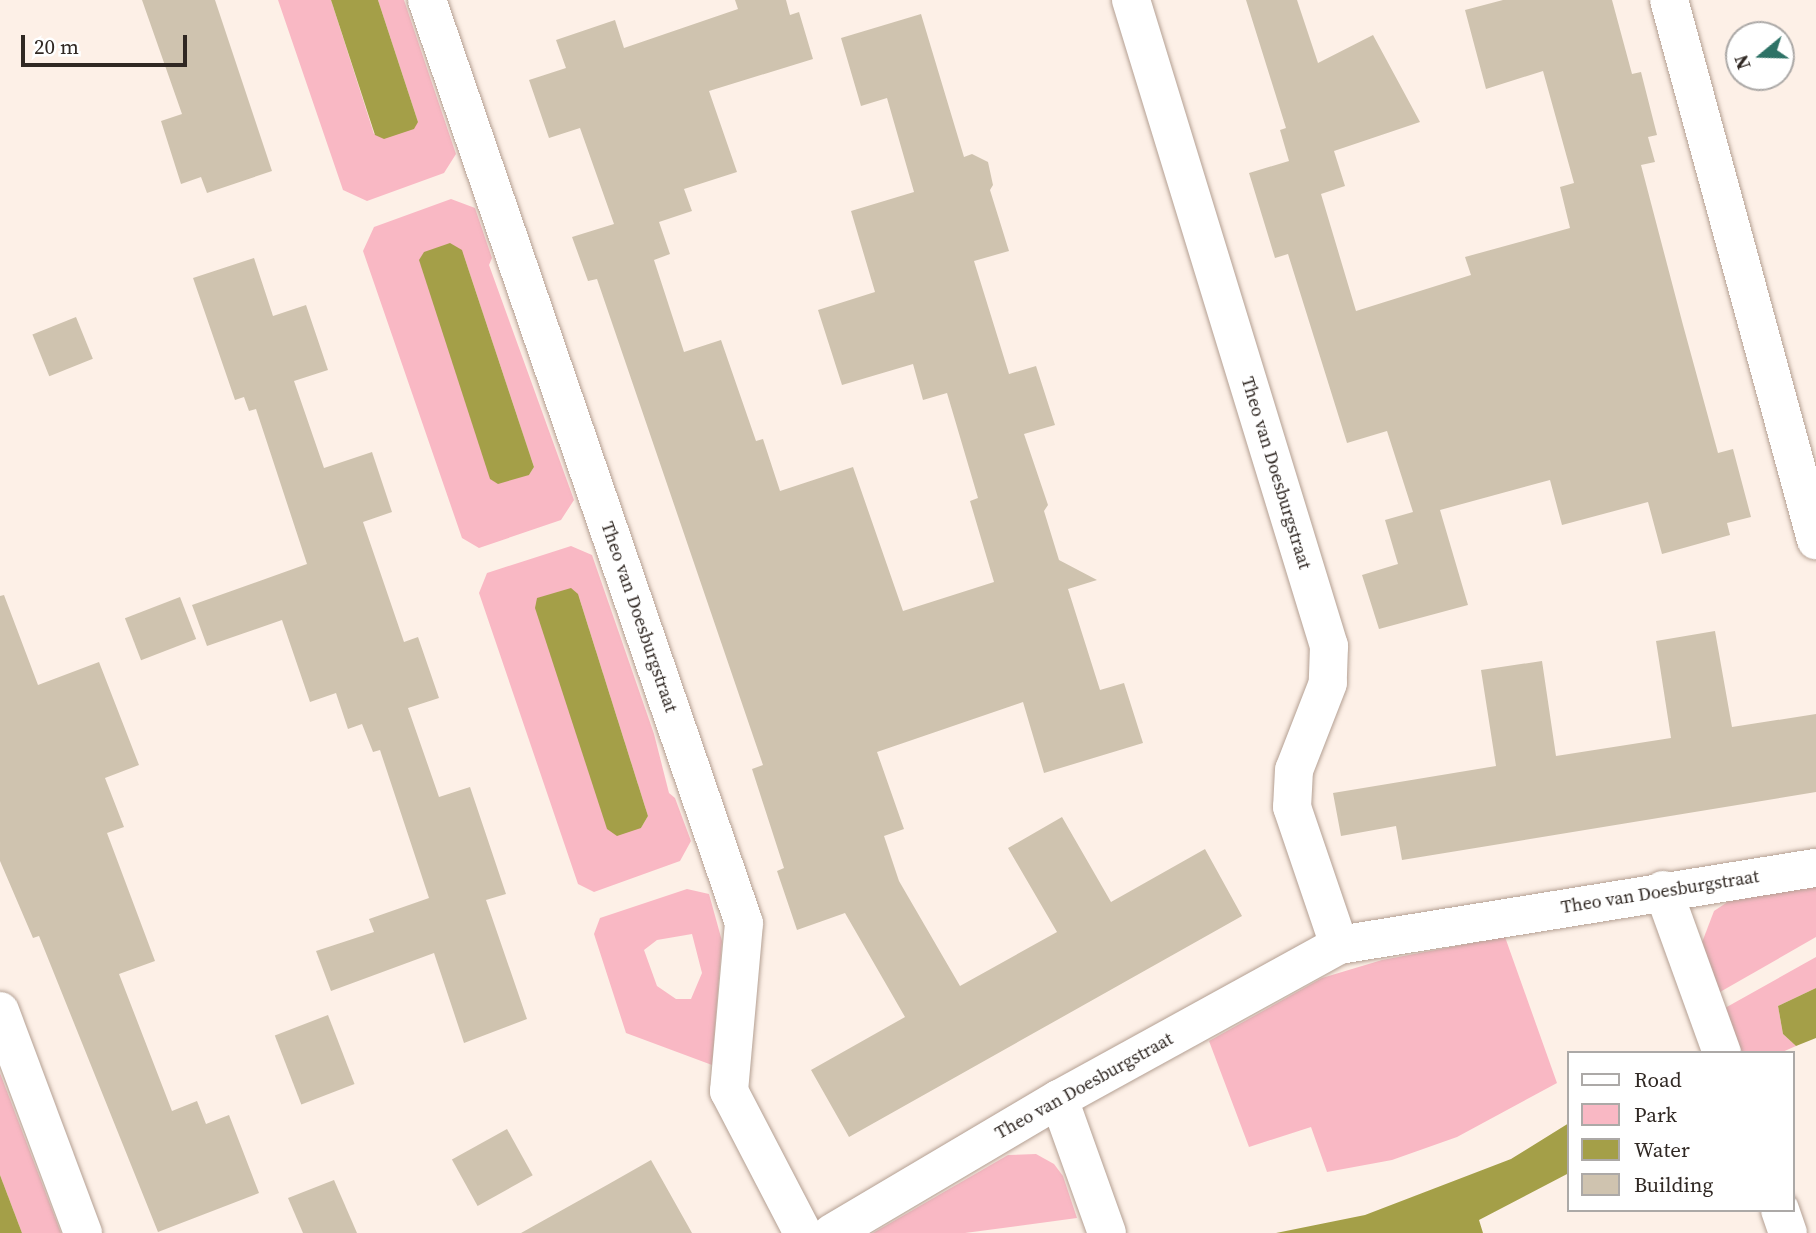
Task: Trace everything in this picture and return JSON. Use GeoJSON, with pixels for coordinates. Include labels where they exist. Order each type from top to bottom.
{"type":"FeatureCollection","features":[{"type":"Feature","properties":{"kind":"street","name":"Theo van Doesburgstraat"},"geometry":{"type":"LineString","coordinates":[[427,0],[744,923],[729,1091],[803,1233]]}},
{"type":"Feature","properties":{"kind":"street","name":"Theo van Doesburgstraat"},"geometry":{"type":"LineString","coordinates":[[1131,0],[1329,646],[1328,683],[1294,770],[1292,807],[1339,945]]}},
{"type":"Feature","properties":{"kind":"street"},"geometry":{"type":"LineString","coordinates":[[1669,0],[1816,540]]}},
{"type":"Feature","properties":{"kind":"street","name":"Theo van Doesburgstraat"},"geometry":{"type":"LineString","coordinates":[[832,1233],[1059,1099],[1339,945],[1662,890],[1816,868]]}},
{"type":"Feature","properties":{"kind":"street"},"geometry":{"type":"LineString","coordinates":[[1662,890],[1721,1051]]}},
{"type":"Feature","properties":{"kind":"street"},"geometry":{"type":"LineString","coordinates":[[0,1011],[83,1233]]}},
{"type":"Feature","properties":{"kind":"street"},"geometry":{"type":"LineString","coordinates":[[1059,1099],[1107,1233]]}},
{"type":"Feature","properties":{"kind":"street"},"geometry":{"type":"LineString","coordinates":[[1781,1212],[1788,1233]]}},
{"type":"Feature","properties":{"kind":"green space"},"geometry":{"type":"Polygon","coordinates":[[[278,0],[331,0],[374,134],[418,122],[378,0],[404,0],[456,154],[444,173],[367,201],[343,190],[278,0]]]}},
{"type":"Feature","properties":{"kind":"green space"},"geometry":{"type":"Polygon","coordinates":[[[451,199],[475,208],[492,258],[489,265],[574,500],[561,520],[479,548],[462,538],[363,251],[374,227],[451,199]],[[462,250],[529,475],[534,467],[462,250]]]}},
{"type":"Feature","properties":{"kind":"green space"},"geometry":{"type":"Polygon","coordinates":[[[571,546],[592,555],[654,734],[669,793],[675,798],[691,841],[680,861],[594,892],[578,884],[479,593],[487,573],[571,546]],[[578,594],[641,828],[648,816],[578,594]]]}},
{"type":"Feature","properties":{"kind":"green space"},"geometry":{"type":"Polygon","coordinates":[[[1816,886],[1816,937],[1720,992],[1701,945],[1714,911],[1729,901],[1816,886]]]}},
{"type":"Feature","properties":{"kind":"green space"},"geometry":{"type":"Polygon","coordinates":[[[687,889],[709,894],[722,941],[712,1065],[626,1033],[594,934],[600,918],[687,889]],[[692,934],[657,940],[644,950],[657,986],[676,999],[691,999],[702,973],[692,934]]]}},
{"type":"Feature","properties":{"kind":"green space"},"geometry":{"type":"Polygon","coordinates":[[[1505,937],[1557,1083],[1457,1137],[1392,1160],[1327,1172],[1311,1127],[1249,1147],[1209,1041],[1322,978],[1382,960],[1505,937]]]}},
{"type":"Feature","properties":{"kind":"green space"},"geometry":{"type":"Polygon","coordinates":[[[1816,957],[1816,988],[1778,1006],[1783,1034],[1796,1046],[1785,1051],[1740,1051],[1725,1008],[1816,957]]]}},
{"type":"Feature","properties":{"kind":"green space"},"geometry":{"type":"Polygon","coordinates":[[[0,1073],[61,1233],[22,1233],[0,1175],[0,1073]]]}},
{"type":"Feature","properties":{"kind":"green space"},"geometry":{"type":"Polygon","coordinates":[[[1036,1154],[1054,1164],[1063,1176],[1077,1218],[965,1233],[873,1233],[1008,1155],[1036,1154]]]}},
{"type":"Feature","properties":{"kind":"water"},"geometry":{"type":"Polygon","coordinates":[[[331,0],[378,0],[418,122],[414,129],[384,139],[375,135],[331,0]]]}},
{"type":"Feature","properties":{"kind":"water"},"geometry":{"type":"Polygon","coordinates":[[[450,243],[462,250],[534,467],[529,475],[498,484],[490,479],[419,260],[424,252],[450,243]]]}},
{"type":"Feature","properties":{"kind":"water"},"geometry":{"type":"Polygon","coordinates":[[[571,588],[578,594],[648,816],[641,828],[617,836],[607,829],[535,608],[537,598],[571,588]]]}},
{"type":"Feature","properties":{"kind":"water"},"geometry":{"type":"Polygon","coordinates":[[[1816,988],[1816,1038],[1796,1046],[1783,1034],[1778,1006],[1816,988]]]}},
{"type":"Feature","properties":{"kind":"water"},"geometry":{"type":"Polygon","coordinates":[[[1568,1124],[1568,1174],[1479,1220],[1483,1233],[1276,1233],[1365,1215],[1511,1159],[1568,1124]]]}},
{"type":"Feature","properties":{"kind":"water"},"geometry":{"type":"Polygon","coordinates":[[[0,1175],[22,1233],[0,1233],[0,1175]]]}},
{"type":"Feature","properties":{"kind":"building"},"geometry":{"type":"Polygon","coordinates":[[[142,0],[215,0],[272,171],[207,193],[201,177],[181,184],[161,121],[182,114],[142,0]]]}},
{"type":"Feature","properties":{"kind":"building"},"geometry":{"type":"Polygon","coordinates":[[[735,0],[786,0],[790,15],[799,12],[813,59],[709,91],[737,172],[684,189],[692,211],[659,222],[670,254],[654,260],[684,352],[721,340],[756,441],[763,439],[780,491],[853,467],[903,611],[994,582],[970,501],[978,498],[947,393],[923,400],[913,364],[842,385],[818,310],[875,292],[851,211],[914,192],[887,98],[861,106],[841,38],[921,14],[964,157],[972,154],[988,162],[993,185],[990,190],[1009,251],[974,261],[1009,374],[1036,366],[1055,425],[1024,434],[1048,505],[1044,511],[1059,560],[1097,580],[1068,589],[1100,690],[1124,683],[1143,743],[1044,773],[1023,702],[877,752],[904,829],[884,836],[899,881],[960,986],[1057,932],[1008,848],[1062,817],[1111,902],[1205,849],[1242,916],[849,1137],[811,1070],[905,1017],[845,913],[797,930],[777,871],[784,868],[752,769],[763,765],[597,279],[588,281],[572,237],[614,224],[580,128],[549,138],[529,80],[566,68],[556,40],[615,20],[624,48],[738,9],[735,0]]]}},
{"type":"Feature","properties":{"kind":"building"},"geometry":{"type":"Polygon","coordinates":[[[1246,0],[1297,0],[1318,63],[1373,35],[1420,122],[1334,151],[1345,186],[1321,194],[1356,311],[1471,275],[1465,257],[1570,228],[1560,187],[1574,183],[1543,71],[1486,89],[1465,10],[1503,0],[1612,0],[1632,74],[1641,72],[1657,135],[1648,137],[1655,162],[1641,165],[1683,325],[1718,453],[1733,449],[1751,517],[1727,523],[1730,535],[1662,554],[1648,502],[1562,525],[1550,480],[1440,510],[1468,605],[1379,629],[1362,575],[1398,564],[1385,520],[1413,512],[1387,431],[1347,443],[1288,254],[1275,258],[1249,173],[1289,161],[1280,130],[1286,128],[1246,0]]]}},
{"type":"Feature","properties":{"kind":"building"},"geometry":{"type":"Polygon","coordinates":[[[254,258],[273,316],[306,305],[328,370],[294,381],[324,468],[372,452],[392,512],[363,522],[404,642],[418,637],[439,698],[408,708],[439,797],[470,787],[506,894],[486,900],[527,1019],[464,1043],[434,953],[331,991],[316,951],[374,932],[369,919],[429,898],[380,750],[373,752],[362,724],[348,729],[336,693],[310,702],[282,620],[207,646],[192,605],[307,564],[256,409],[249,411],[244,397],[235,400],[193,278],[254,258]]]}},
{"type":"Feature","properties":{"kind":"building"},"geometry":{"type":"Polygon","coordinates":[[[76,317],[93,359],[49,376],[32,335],[76,317]]]}},
{"type":"Feature","properties":{"kind":"building"},"geometry":{"type":"Polygon","coordinates":[[[4,595],[38,685],[99,662],[139,765],[105,778],[124,827],[107,833],[155,961],[119,974],[172,1111],[197,1101],[206,1124],[229,1115],[259,1193],[158,1232],[39,936],[33,938],[0,861],[0,596],[4,595]]]}},
{"type":"Feature","properties":{"kind":"building"},"geometry":{"type":"Polygon","coordinates":[[[180,597],[196,639],[141,660],[125,618],[180,597]]]}},
{"type":"Feature","properties":{"kind":"building"},"geometry":{"type":"Polygon","coordinates":[[[1715,631],[1732,727],[1816,714],[1816,792],[1402,860],[1396,826],[1341,836],[1333,793],[1496,766],[1481,670],[1542,661],[1556,756],[1671,738],[1656,641],[1715,631]]]}},
{"type":"Feature","properties":{"kind":"building"},"geometry":{"type":"Polygon","coordinates":[[[328,1015],[355,1084],[301,1105],[275,1035],[328,1015]]]}},
{"type":"Feature","properties":{"kind":"building"},"geometry":{"type":"Polygon","coordinates":[[[507,1129],[533,1175],[478,1206],[452,1160],[507,1129]]]}},
{"type":"Feature","properties":{"kind":"building"},"geometry":{"type":"Polygon","coordinates":[[[651,1160],[692,1233],[521,1233],[607,1185],[651,1160]]]}},
{"type":"Feature","properties":{"kind":"building"},"geometry":{"type":"Polygon","coordinates":[[[334,1180],[357,1233],[303,1233],[288,1198],[334,1180]]]}}]}
